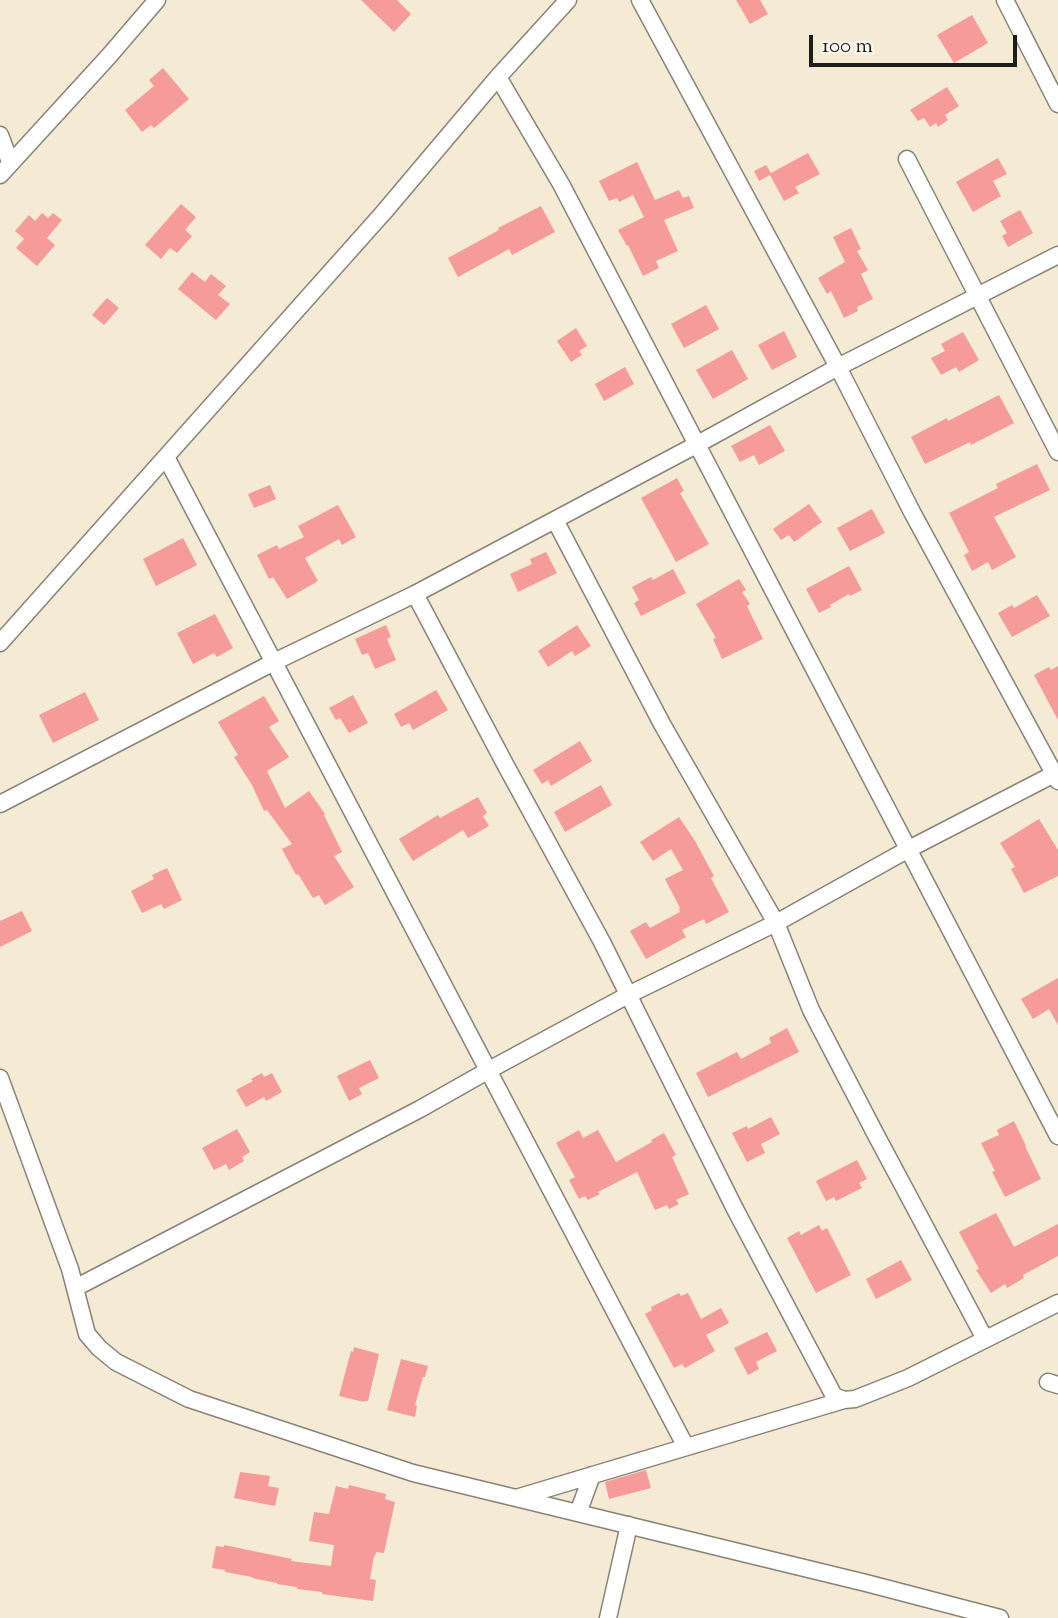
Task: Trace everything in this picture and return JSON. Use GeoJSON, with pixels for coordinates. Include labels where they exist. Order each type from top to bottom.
{"type":"FeatureCollection","features":[{"type":"Feature","properties":{"kind":"street"},"geometry":{"type":"LineString","coordinates":[[5,168],[157,0]]}},
{"type":"Feature","properties":{"kind":"street"},"geometry":{"type":"LineString","coordinates":[[0,643],[384,212],[498,77],[568,0]]}},
{"type":"Feature","properties":{"kind":"street"},"geometry":{"type":"LineString","coordinates":[[75,1288],[420,1109],[628,995],[776,923],[907,850],[1057,775],[912,512],[838,367],[640,0]]}},
{"type":"Feature","properties":{"kind":"street"},"geometry":{"type":"LineString","coordinates":[[1005,0],[1058,104]]}},
{"type":"Feature","properties":{"kind":"street"},"geometry":{"type":"LineString","coordinates":[[498,77],[561,184],[1058,1136]]}},
{"type":"Feature","properties":{"kind":"street"},"geometry":{"type":"LineString","coordinates":[[0,135],[5,168]]}},
{"type":"Feature","properties":{"kind":"street"},"geometry":{"type":"LineString","coordinates":[[907,159],[1058,452]]}},
{"type":"Feature","properties":{"kind":"street"},"geometry":{"type":"LineString","coordinates":[[0,804],[274,662],[415,594],[838,367],[1058,255]]}},
{"type":"Feature","properties":{"kind":"street"},"geometry":{"type":"LineString","coordinates":[[166,457],[686,1447]]}},
{"type":"Feature","properties":{"kind":"street"},"geometry":{"type":"LineString","coordinates":[[555,520],[662,724],[776,923],[811,1010],[985,1339]]}},
{"type":"Feature","properties":{"kind":"street"},"geometry":{"type":"LineString","coordinates":[[415,594],[603,942],[735,1209],[834,1396],[844,1400]]}},
{"type":"Feature","properties":{"kind":"street"},"geometry":{"type":"LineString","coordinates":[[0,1077],[65,1256],[87,1334],[116,1362],[189,1399],[413,1473],[1000,1618]]}},
{"type":"Feature","properties":{"kind":"street"},"geometry":{"type":"LineString","coordinates":[[515,1498],[844,1400],[856,1399],[908,1378],[1058,1303]]}},
{"type":"Feature","properties":{"kind":"street"},"geometry":{"type":"LineString","coordinates":[[579,1513],[592,1475]]}},
{"type":"Feature","properties":{"kind":"street"},"geometry":{"type":"LineString","coordinates":[[608,1618],[629,1525]]}},
{"type":"Feature","properties":{"kind":"building"},"geometry":{"type":"Polygon","coordinates":[[[361,0],[397,0],[411,14],[394,32],[361,0]]]}},
{"type":"Feature","properties":{"kind":"building"},"geometry":{"type":"Polygon","coordinates":[[[736,0],[760,0],[768,14],[750,24],[736,0]]]}},
{"type":"Feature","properties":{"kind":"building"},"geometry":{"type":"Polygon","coordinates":[[[972,15],[988,43],[954,63],[937,35],[972,15]]]}},
{"type":"Feature","properties":{"kind":"building"},"geometry":{"type":"Polygon","coordinates":[[[163,68],[189,99],[154,128],[151,125],[142,132],[125,110],[154,86],[149,80],[163,68]]]}},
{"type":"Feature","properties":{"kind":"building"},"geometry":{"type":"Polygon","coordinates":[[[947,87],[959,106],[945,115],[948,120],[938,127],[936,123],[930,127],[924,118],[918,121],[910,110],[947,87]]]}},
{"type":"Feature","properties":{"kind":"building"},"geometry":{"type":"Polygon","coordinates":[[[808,153],[820,174],[795,187],[799,193],[784,201],[770,175],[759,181],[754,171],[766,165],[771,173],[808,153]]]}},
{"type":"Feature","properties":{"kind":"building"},"geometry":{"type":"Polygon","coordinates":[[[998,158],[1007,174],[993,181],[1001,196],[973,212],[956,182],[998,158]]]}},
{"type":"Feature","properties":{"kind":"building"},"geometry":{"type":"Polygon","coordinates":[[[637,162],[655,200],[679,190],[683,198],[689,196],[694,208],[664,220],[678,251],[656,261],[659,268],[643,276],[618,230],[644,217],[633,195],[619,202],[617,198],[609,201],[599,181],[637,162]]]}},
{"type":"Feature","properties":{"kind":"building"},"geometry":{"type":"Polygon","coordinates":[[[181,204],[196,217],[185,230],[192,236],[177,253],[170,248],[161,259],[145,245],[181,204]]]}},
{"type":"Feature","properties":{"kind":"building"},"geometry":{"type":"Polygon","coordinates":[[[541,206],[555,232],[512,255],[509,249],[458,277],[448,258],[541,206]]]}},
{"type":"Feature","properties":{"kind":"building"},"geometry":{"type":"Polygon","coordinates":[[[1020,210],[1033,233],[1008,247],[1002,236],[1007,233],[1000,221],[1020,210]]]}},
{"type":"Feature","properties":{"kind":"building"},"geometry":{"type":"Polygon","coordinates":[[[42,213],[48,218],[53,213],[62,220],[47,238],[55,245],[37,266],[16,248],[24,239],[15,231],[29,215],[35,221],[42,213]]]}},
{"type":"Feature","properties":{"kind":"building"},"geometry":{"type":"Polygon","coordinates":[[[851,228],[861,249],[857,251],[868,270],[861,274],[873,299],[844,318],[831,291],[827,294],[818,278],[845,262],[833,237],[851,228]]]}},
{"type":"Feature","properties":{"kind":"building"},"geometry":{"type":"Polygon","coordinates":[[[192,272],[205,282],[211,274],[226,286],[218,295],[230,304],[216,320],[178,289],[192,272]]]}},
{"type":"Feature","properties":{"kind":"building"},"geometry":{"type":"Polygon","coordinates":[[[107,298],[119,308],[104,325],[92,315],[107,298]]]}},
{"type":"Feature","properties":{"kind":"building"},"geometry":{"type":"Polygon","coordinates":[[[706,305],[719,329],[684,348],[671,324],[706,305]]]}},
{"type":"Feature","properties":{"kind":"building"},"geometry":{"type":"Polygon","coordinates":[[[576,328],[587,346],[579,351],[582,355],[571,362],[557,341],[576,328]]]}},
{"type":"Feature","properties":{"kind":"building"},"geometry":{"type":"Polygon","coordinates":[[[784,331],[797,357],[772,370],[758,345],[784,331]]]}},
{"type":"Feature","properties":{"kind":"building"},"geometry":{"type":"Polygon","coordinates":[[[963,332],[979,360],[959,372],[956,367],[941,375],[931,358],[945,351],[941,344],[963,332]]]}},
{"type":"Feature","properties":{"kind":"building"},"geometry":{"type":"Polygon","coordinates":[[[732,350],[748,379],[713,399],[696,370],[732,350]]]}},
{"type":"Feature","properties":{"kind":"building"},"geometry":{"type":"Polygon","coordinates":[[[625,367],[634,384],[604,401],[595,384],[625,367]]]}},
{"type":"Feature","properties":{"kind":"building"},"geometry":{"type":"Polygon","coordinates":[[[999,395],[1014,423],[925,464],[911,437],[999,395]]]}},
{"type":"Feature","properties":{"kind":"building"},"geometry":{"type":"Polygon","coordinates":[[[770,425],[785,451],[759,465],[754,455],[740,462],[731,446],[770,425]]]}},
{"type":"Feature","properties":{"kind":"building"},"geometry":{"type":"Polygon","coordinates":[[[1037,464],[1050,490],[994,517],[1016,557],[992,570],[988,562],[972,571],[964,555],[969,552],[949,513],[998,488],[996,484],[1037,464]]]}},
{"type":"Feature","properties":{"kind":"building"},"geometry":{"type":"Polygon","coordinates":[[[677,478],[684,491],[680,493],[709,544],[676,562],[641,498],[677,478]]]}},
{"type":"Feature","properties":{"kind":"building"},"geometry":{"type":"Polygon","coordinates":[[[270,485],[276,499],[254,508],[248,494],[270,485]]]}},
{"type":"Feature","properties":{"kind":"building"},"geometry":{"type":"Polygon","coordinates":[[[809,504],[822,522],[794,542],[789,535],[781,540],[773,529],[809,504]]]}},
{"type":"Feature","properties":{"kind":"building"},"geometry":{"type":"Polygon","coordinates":[[[338,505],[356,537],[342,545],[339,539],[305,558],[318,581],[287,599],[273,577],[269,579],[257,555],[277,545],[279,549],[304,537],[298,526],[338,505]]]}},
{"type":"Feature","properties":{"kind":"building"},"geometry":{"type":"Polygon","coordinates":[[[872,509],[885,533],[850,551],[837,528],[872,509]]]}},
{"type":"Feature","properties":{"kind":"building"},"geometry":{"type":"Polygon","coordinates":[[[183,538],[197,565],[156,586],[143,559],[183,538]]]}},
{"type":"Feature","properties":{"kind":"building"},"geometry":{"type":"Polygon","coordinates":[[[546,552],[557,573],[518,592],[510,574],[532,564],[530,559],[546,552]]]}},
{"type":"Feature","properties":{"kind":"building"},"geometry":{"type":"Polygon","coordinates":[[[849,566],[862,590],[850,596],[849,594],[819,613],[806,589],[849,566]]]}},
{"type":"Feature","properties":{"kind":"building"},"geometry":{"type":"Polygon","coordinates":[[[673,569],[686,593],[641,616],[634,603],[639,600],[632,587],[673,569]]]}},
{"type":"Feature","properties":{"kind":"building"},"geometry":{"type":"Polygon","coordinates":[[[739,579],[746,590],[742,592],[750,604],[747,606],[763,639],[722,659],[713,639],[716,638],[696,604],[739,579]]]}},
{"type":"Feature","properties":{"kind":"building"},"geometry":{"type":"Polygon","coordinates":[[[1037,595],[1050,616],[1012,637],[998,613],[1012,605],[1014,608],[1037,595]]]}},
{"type":"Feature","properties":{"kind":"building"},"geometry":{"type":"Polygon","coordinates":[[[215,614],[233,648],[217,657],[214,653],[193,664],[177,633],[215,614]]]}},
{"type":"Feature","properties":{"kind":"building"},"geometry":{"type":"Polygon","coordinates":[[[386,625],[391,637],[387,639],[396,660],[375,669],[368,653],[362,655],[355,639],[386,625]]]}},
{"type":"Feature","properties":{"kind":"building"},"geometry":{"type":"Polygon","coordinates":[[[577,625],[591,646],[575,656],[572,651],[548,667],[538,651],[577,625]]]}},
{"type":"Feature","properties":{"kind":"building"},"geometry":{"type":"Polygon","coordinates":[[[1058,666],[1058,720],[1034,675],[1049,667],[1051,670],[1058,666]]]}},
{"type":"Feature","properties":{"kind":"building"},"geometry":{"type":"Polygon","coordinates":[[[436,690],[448,710],[413,730],[409,723],[401,727],[394,714],[436,690]]]}},
{"type":"Feature","properties":{"kind":"building"},"geometry":{"type":"Polygon","coordinates":[[[85,692],[99,720],[53,743],[39,715],[85,692]]]}},
{"type":"Feature","properties":{"kind":"building"},"geometry":{"type":"Polygon","coordinates":[[[353,695],[368,723],[349,733],[340,718],[336,720],[329,708],[353,695]]]}},
{"type":"Feature","properties":{"kind":"building"},"geometry":{"type":"Polygon","coordinates":[[[264,696],[279,721],[269,727],[289,757],[267,771],[285,808],[309,791],[325,814],[342,852],[334,856],[354,887],[325,905],[319,895],[313,898],[298,874],[296,875],[282,849],[292,844],[267,810],[264,811],[252,785],[234,757],[238,755],[218,722],[264,696]]]}},
{"type":"Feature","properties":{"kind":"building"},"geometry":{"type":"Polygon","coordinates":[[[580,741],[592,761],[551,786],[548,780],[542,784],[533,770],[580,741]]]}},
{"type":"Feature","properties":{"kind":"building"},"geometry":{"type":"Polygon","coordinates":[[[601,785],[612,805],[565,832],[554,812],[601,785]]]}},
{"type":"Feature","properties":{"kind":"building"},"geometry":{"type":"Polygon","coordinates":[[[478,797],[487,813],[483,816],[489,826],[468,838],[463,830],[413,861],[399,839],[438,815],[440,818],[478,797]]]}},
{"type":"Feature","properties":{"kind":"building"},"geometry":{"type":"Polygon","coordinates":[[[679,817],[714,876],[711,878],[729,912],[706,924],[704,919],[682,930],[686,937],[646,959],[630,931],[646,922],[650,928],[680,912],[665,879],[683,870],[671,849],[653,861],[640,842],[679,817]]]}},
{"type":"Feature","properties":{"kind":"building"},"geometry":{"type":"Polygon","coordinates":[[[1039,819],[1058,850],[1058,876],[1024,893],[1011,869],[1015,867],[1000,843],[1039,819]]]}},
{"type":"Feature","properties":{"kind":"building"},"geometry":{"type":"Polygon","coordinates":[[[167,868],[182,900],[164,909],[161,904],[142,913],[131,891],[154,879],[152,875],[167,868]]]}},
{"type":"Feature","properties":{"kind":"building"},"geometry":{"type":"Polygon","coordinates":[[[22,911],[32,931],[0,947],[0,921],[22,911]]]}},
{"type":"Feature","properties":{"kind":"building"},"geometry":{"type":"Polygon","coordinates":[[[1058,978],[1058,1025],[1049,1009],[1033,1019],[1021,999],[1058,978]]]}},
{"type":"Feature","properties":{"kind":"building"},"geometry":{"type":"Polygon","coordinates":[[[787,1028],[799,1052],[708,1097],[696,1073],[737,1052],[741,1059],[771,1043],[769,1038],[787,1028]]]}},
{"type":"Feature","properties":{"kind":"building"},"geometry":{"type":"Polygon","coordinates":[[[370,1060],[379,1078],[359,1088],[362,1094],[349,1101],[337,1076],[370,1060]]]}},
{"type":"Feature","properties":{"kind":"building"},"geometry":{"type":"Polygon","coordinates":[[[262,1073],[264,1077],[272,1073],[282,1092],[266,1101],[264,1097],[246,1107],[236,1090],[262,1073]]]}},
{"type":"Feature","properties":{"kind":"building"},"geometry":{"type":"Polygon","coordinates":[[[771,1117],[780,1134],[761,1144],[765,1153],[747,1162],[732,1133],[747,1126],[748,1129],[771,1117]]]}},
{"type":"Feature","properties":{"kind":"building"},"geometry":{"type":"Polygon","coordinates":[[[1014,1121],[1041,1179],[1005,1197],[981,1143],[999,1135],[997,1130],[1014,1121]]]}},
{"type":"Feature","properties":{"kind":"building"},"geometry":{"type":"Polygon","coordinates":[[[237,1129],[250,1152],[242,1157],[244,1161],[229,1170],[226,1164],[214,1170],[202,1148],[237,1129]]]}},
{"type":"Feature","properties":{"kind":"building"},"geometry":{"type":"Polygon","coordinates":[[[579,1130],[583,1138],[598,1130],[616,1162],[664,1133],[676,1155],[672,1157],[689,1194],[676,1200],[679,1204],[669,1209],[667,1205],[655,1210],[637,1172],[588,1200],[585,1196],[579,1199],[569,1180],[575,1177],[556,1143],[579,1130]]]}},
{"type":"Feature","properties":{"kind":"building"},"geometry":{"type":"Polygon","coordinates":[[[857,1160],[867,1179],[859,1183],[862,1188],[836,1201],[834,1197],[826,1201],[816,1181],[857,1160]]]}},
{"type":"Feature","properties":{"kind":"building"},"geometry":{"type":"Polygon","coordinates":[[[996,1213],[1014,1247],[1058,1224],[1058,1256],[1023,1275],[1024,1278],[1007,1288],[1005,1284],[991,1293],[976,1270],[979,1269],[959,1232],[996,1213]]]}},
{"type":"Feature","properties":{"kind":"building"},"geometry":{"type":"Polygon","coordinates":[[[819,1225],[822,1231],[827,1228],[851,1275],[816,1293],[787,1238],[799,1231],[801,1235],[819,1225]]]}},
{"type":"Feature","properties":{"kind":"building"},"geometry":{"type":"Polygon","coordinates":[[[901,1260],[912,1280],[876,1299],[866,1279],[901,1260]]]}},
{"type":"Feature","properties":{"kind":"building"},"geometry":{"type":"Polygon","coordinates":[[[679,1293],[681,1296],[688,1293],[701,1319],[721,1308],[729,1323],[706,1335],[715,1351],[685,1368],[682,1364],[674,1368],[645,1314],[652,1310],[651,1307],[679,1293]]]}},
{"type":"Feature","properties":{"kind":"building"},"geometry":{"type":"Polygon","coordinates":[[[767,1332],[777,1351],[756,1362],[759,1369],[748,1375],[734,1348],[767,1332]]]}},
{"type":"Feature","properties":{"kind":"building"},"geometry":{"type":"Polygon","coordinates":[[[354,1347],[379,1354],[368,1401],[364,1402],[339,1396],[354,1347]]]}},
{"type":"Feature","properties":{"kind":"building"},"geometry":{"type":"Polygon","coordinates":[[[401,1359],[428,1366],[415,1405],[415,1417],[387,1410],[401,1359]]]}},
{"type":"Feature","properties":{"kind":"building"},"geometry":{"type":"Polygon","coordinates":[[[646,1470],[651,1488],[609,1499],[605,1482],[646,1470]]]}},
{"type":"Feature","properties":{"kind":"building"},"geometry":{"type":"Polygon","coordinates":[[[240,1472],[270,1476],[268,1486],[279,1488],[275,1506],[234,1498],[240,1472]]]}},
{"type":"Feature","properties":{"kind":"building"},"geometry":{"type":"Polygon","coordinates":[[[349,1485],[386,1494],[385,1499],[395,1502],[384,1553],[376,1552],[374,1556],[370,1579],[376,1580],[373,1601],[297,1589],[212,1568],[216,1546],[224,1545],[292,1559],[291,1561],[331,1566],[334,1545],[309,1541],[314,1512],[329,1514],[336,1486],[348,1489],[349,1485]]]}}]}
